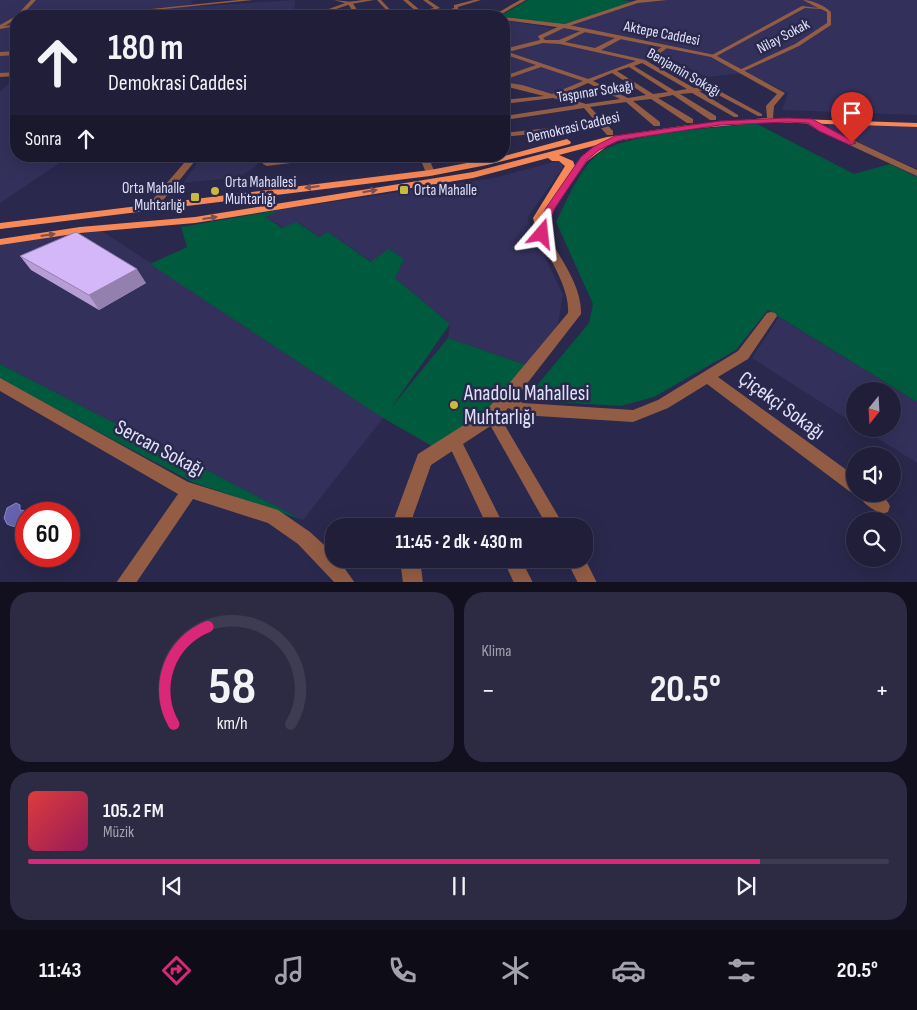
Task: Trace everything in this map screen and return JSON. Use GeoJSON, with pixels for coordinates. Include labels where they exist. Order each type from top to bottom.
{"type":"FeatureCollection","features":[{"type":"Feature","properties":{"kind":"main road","name":"Demokrasi Caddesi"},"geometry":{"type":"LineString","coordinates":[[0,242],[80,230],[204,218],[455,178],[525,163],[567,147],[657,124],[760,115],[917,121]]}},
{"type":"Feature","properties":{"kind":"main road"},"geometry":{"type":"LineString","coordinates":[[798,117],[809,121]]}},
{"type":"Feature","properties":{"kind":"main road","name":"Demokrasi Caddesi"},"geometry":{"type":"LineString","coordinates":[[614,135],[736,122],[917,121]]}},
{"type":"Feature","properties":{"kind":"main road"},"geometry":{"type":"LineString","coordinates":[[542,234],[550,208],[578,167],[589,154],[614,135]]}},
{"type":"Feature","properties":{"kind":"main road","name":"Demokrasi Caddesi"},"geometry":{"type":"LineString","coordinates":[[510,156],[545,148],[567,147]]}},
{"type":"Feature","properties":{"kind":"main road"},"geometry":{"type":"LineString","coordinates":[[567,147],[577,157],[578,167]]}},
{"type":"Feature","properties":{"kind":"main road"},"geometry":{"type":"LineString","coordinates":[[525,163],[556,158],[565,159],[570,163],[538,218],[542,234]]}},
{"type":"Feature","properties":{"kind":"main road","name":"Demokrasi Caddesi"},"geometry":{"type":"LineString","coordinates":[[0,226],[430,173],[486,162]]}},
{"type":"Feature","properties":{"kind":"main road"},"geometry":{"type":"LineString","coordinates":[[430,173],[437,177],[455,178]]}},
{"type":"Feature","properties":{"kind":"main road"},"geometry":{"type":"LineString","coordinates":[[80,230],[124,222],[152,207]]}},
{"type":"Feature","properties":{"kind":"street"},"geometry":{"type":"LineString","coordinates":[[24,10],[34,0]]}},
{"type":"Feature","properties":{"kind":"street"},"geometry":{"type":"LineString","coordinates":[[144,10],[251,0]]}},
{"type":"Feature","properties":{"kind":"street"},"geometry":{"type":"LineString","coordinates":[[336,0],[350,3],[354,10]]}},
{"type":"Feature","properties":{"kind":"street"},"geometry":{"type":"LineString","coordinates":[[330,10],[350,3],[372,0]]}},
{"type":"Feature","properties":{"kind":"street"},"geometry":{"type":"LineString","coordinates":[[379,0],[388,10]]}},
{"type":"Feature","properties":{"kind":"street"},"geometry":{"type":"LineString","coordinates":[[405,0],[417,10]]}},
{"type":"Feature","properties":{"kind":"street"},"geometry":{"type":"LineString","coordinates":[[426,0],[438,8],[431,10]]}},
{"type":"Feature","properties":{"kind":"street"},"geometry":{"type":"LineString","coordinates":[[453,10],[456,9],[452,5],[479,0]]}},
{"type":"Feature","properties":{"kind":"street"},"geometry":{"type":"LineString","coordinates":[[506,10],[524,0]]}},
{"type":"Feature","properties":{"kind":"street"},"geometry":{"type":"LineString","coordinates":[[637,0],[665,0]]}},
{"type":"Feature","properties":{"kind":"street","name":"Nilay Sokak"},"geometry":{"type":"LineString","coordinates":[[740,71],[796,44],[829,24],[829,12],[827,10],[805,0]]}},
{"type":"Feature","properties":{"kind":"street"},"geometry":{"type":"LineString","coordinates":[[543,40],[540,37],[564,26],[637,2],[647,1]]}},
{"type":"Feature","properties":{"kind":"street"},"geometry":{"type":"LineString","coordinates":[[468,3],[474,6],[476,10]]}},
{"type":"Feature","properties":{"kind":"street"},"geometry":{"type":"LineString","coordinates":[[433,5],[441,6]]}},
{"type":"Feature","properties":{"kind":"street"},"geometry":{"type":"LineString","coordinates":[[713,56],[804,7],[827,10]]}},
{"type":"Feature","properties":{"kind":"street","name":"Aktepe Caddesi"},"geometry":{"type":"LineString","coordinates":[[510,19],[564,26],[713,56],[782,94],[770,106],[770,116]]}},
{"type":"Feature","properties":{"kind":"street"},"geometry":{"type":"LineString","coordinates":[[510,49],[543,40],[560,42],[585,30]]}},
{"type":"Feature","properties":{"kind":"street"},"geometry":{"type":"LineString","coordinates":[[596,50],[621,37]]}},
{"type":"Feature","properties":{"kind":"street","name":"Benjamin Sokağı"},"geometry":{"type":"LineString","coordinates":[[560,42],[643,61],[736,116]]}},
{"type":"Feature","properties":{"kind":"street"},"geometry":{"type":"LineString","coordinates":[[665,47],[655,54],[710,88],[760,115]]}},
{"type":"Feature","properties":{"kind":"street"},"geometry":{"type":"LineString","coordinates":[[510,53],[588,81],[627,100],[657,124]]}},
{"type":"Feature","properties":{"kind":"street"},"geometry":{"type":"LineString","coordinates":[[510,101],[551,97],[612,70],[643,61]]}},
{"type":"Feature","properties":{"kind":"street"},"geometry":{"type":"LineString","coordinates":[[510,76],[541,65]]}},
{"type":"Feature","properties":{"kind":"street"},"geometry":{"type":"LineString","coordinates":[[628,65],[713,118]]}},
{"type":"Feature","properties":{"kind":"street"},"geometry":{"type":"LineString","coordinates":[[612,70],[690,121]]}},
{"type":"Feature","properties":{"kind":"street"},"geometry":{"type":"LineString","coordinates":[[510,85],[585,106],[614,135]]}},
{"type":"Feature","properties":{"kind":"street"},"geometry":{"type":"LineString","coordinates":[[510,88],[522,87]]}},
{"type":"Feature","properties":{"kind":"street","name":"Taşpınar Sokağı"},"geometry":{"type":"LineString","coordinates":[[510,117],[710,88]]}},
{"type":"Feature","properties":{"kind":"street"},"geometry":{"type":"LineString","coordinates":[[547,113],[559,129],[567,147]]}},
{"type":"Feature","properties":{"kind":"street"},"geometry":{"type":"LineString","coordinates":[[809,121],[822,129],[917,173]]}},
{"type":"Feature","properties":{"kind":"street"},"geometry":{"type":"LineString","coordinates":[[510,135],[559,129]]}},
{"type":"Feature","properties":{"kind":"street"},"geometry":{"type":"LineString","coordinates":[[152,207],[189,162]]}},
{"type":"Feature","properties":{"kind":"street"},"geometry":{"type":"LineString","coordinates":[[267,162],[267,164],[283,162]]}},
{"type":"Feature","properties":{"kind":"street"},"geometry":{"type":"LineString","coordinates":[[425,162],[430,173]]}},
{"type":"Feature","properties":{"kind":"street"},"geometry":{"type":"LineString","coordinates":[[404,518],[424,460],[492,416],[574,314],[575,302],[571,290],[542,234]]}},
{"type":"Feature","properties":{"kind":"street"},"geometry":{"type":"LineString","coordinates":[[506,400],[521,409],[633,416],[663,404],[744,356],[770,316]]}},
{"type":"Feature","properties":{"kind":"street","name":"Çiçekçi Sokağı"},"geometry":{"type":"LineString","coordinates":[[708,377],[846,479]]}},
{"type":"Feature","properties":{"kind":"street","name":"Sercan Sokağı"},"geometry":{"type":"LineString","coordinates":[[0,384],[190,490],[272,516],[304,538],[335,568],[346,582]]}},
{"type":"Feature","properties":{"kind":"street"},"geometry":{"type":"LineString","coordinates":[[492,416],[551,518]]}},
{"type":"Feature","properties":{"kind":"street"},"geometry":{"type":"LineString","coordinates":[[454,441],[492,518]]}},
{"type":"Feature","properties":{"kind":"street"},"geometry":{"type":"LineString","coordinates":[[125,582],[190,490]]}},
{"type":"Feature","properties":{"kind":"street"},"geometry":{"type":"LineString","coordinates":[[877,502],[882,506]]}},
{"type":"Feature","properties":{"kind":"street"},"geometry":{"type":"LineString","coordinates":[[517,568],[524,582]]}},
{"type":"Feature","properties":{"kind":"street"},"geometry":{"type":"LineString","coordinates":[[579,568],[588,582]]}},
{"type":"Feature","properties":{"kind":"shaded area"},"geometry":{"type":"Polygon","coordinates":[[[0,0],[194,0],[191,1],[192,4],[168,8],[295,0],[294,10],[168,10],[166,7],[140,10],[10,10],[10,73],[0,74],[0,0]]]}},
{"type":"Feature","properties":{"kind":"shaded area"},"geometry":{"type":"Polygon","coordinates":[[[639,0],[917,0],[917,115],[782,110],[788,93],[747,73],[706,77],[670,58],[618,70],[552,98],[510,87],[510,21],[558,29],[639,3],[639,0]]]}},
{"type":"Feature","properties":{"kind":"shaded area"},"geometry":{"type":"Polygon","coordinates":[[[10,82],[10,162],[61,162],[0,203],[0,92],[10,82]]]}},
{"type":"Feature","properties":{"kind":"shaded area"},"geometry":{"type":"Polygon","coordinates":[[[829,124],[917,127],[917,169],[844,136],[829,128],[829,124]]]}},
{"type":"Feature","properties":{"kind":"shaded area"},"geometry":{"type":"Polygon","coordinates":[[[561,160],[566,163],[527,218],[563,295],[558,324],[529,366],[448,338],[450,324],[395,278],[404,259],[372,262],[328,232],[319,237],[298,222],[285,228],[264,217],[277,210],[494,178],[561,160]]]}},
{"type":"Feature","properties":{"kind":"shaded area"},"geometry":{"type":"Polygon","coordinates":[[[198,162],[259,162],[240,177],[183,183],[198,162]]]}},
{"type":"Feature","properties":{"kind":"shaded area"},"geometry":{"type":"Polygon","coordinates":[[[102,231],[384,417],[303,520],[0,364],[0,244],[102,231]]]}},
{"type":"Feature","properties":{"kind":"shaded area"},"geometry":{"type":"Polygon","coordinates":[[[779,317],[885,382],[846,382],[846,418],[752,358],[779,317]]]}},
{"type":"Feature","properties":{"kind":"shaded area"},"geometry":{"type":"Polygon","coordinates":[[[901,392],[917,402],[917,463],[901,453],[901,447],[892,447],[877,438],[901,438],[901,392]]]}},
{"type":"Feature","properties":{"kind":"shaded area"},"geometry":{"type":"Polygon","coordinates":[[[15,504],[15,526],[7,524],[4,518],[7,508],[15,504]]]}},
{"type":"Feature","properties":{"kind":"green space"},"geometry":{"type":"Polygon","coordinates":[[[528,0],[623,0],[634,2],[562,25],[543,24],[510,18],[510,10],[528,0]]]}},
{"type":"Feature","properties":{"kind":"green space"},"geometry":{"type":"Polygon","coordinates":[[[755,123],[854,174],[890,164],[917,177],[917,402],[901,392],[901,382],[885,382],[768,310],[736,350],[654,397],[621,406],[538,401],[529,395],[589,323],[593,304],[556,222],[574,186],[591,161],[598,154],[611,147],[650,136],[755,123]]]}},
{"type":"Feature","properties":{"kind":"green space"},"geometry":{"type":"Polygon","coordinates":[[[280,210],[265,217],[282,228],[297,222],[319,237],[328,232],[371,262],[388,249],[404,259],[395,278],[450,324],[391,408],[448,338],[529,366],[485,413],[432,446],[383,418],[150,264],[187,247],[181,227],[280,210]]]}},
{"type":"Feature","properties":{"kind":"green space"},"geometry":{"type":"Polygon","coordinates":[[[0,364],[303,520],[192,482],[0,379],[0,364]]]}},
{"type":"Feature","properties":{"kind":"building"},"geometry":{"type":"Polygon","coordinates":[[[76,232],[137,269],[89,295],[20,256],[76,232]]]}},
{"type":"Feature","properties":{"kind":"place","name":"Orta Mahalle"},"geometry":{"type":"Point","coordinates":[404,190]}},
{"type":"Feature","properties":{"kind":"place","name":"Orta Mahallesi Muhtarlığı"},"geometry":{"type":"Point","coordinates":[215,191]}},
{"type":"Feature","properties":{"kind":"place","name":"Orta Mahalle Muhtarlığı"},"geometry":{"type":"Point","coordinates":[195,197]}},
{"type":"Feature","properties":{"kind":"place","name":"Anadolu Mahallesi Muhtarlığı"},"geometry":{"type":"Point","coordinates":[454,405]}},
{"type":"Feature","properties":{"kind":"route"},"geometry":{"type":"LineString","coordinates":[[542,234],[550,208],[584,159],[596,149],[618,138],[720,123],[787,120],[809,121],[852,143]]}}]}
